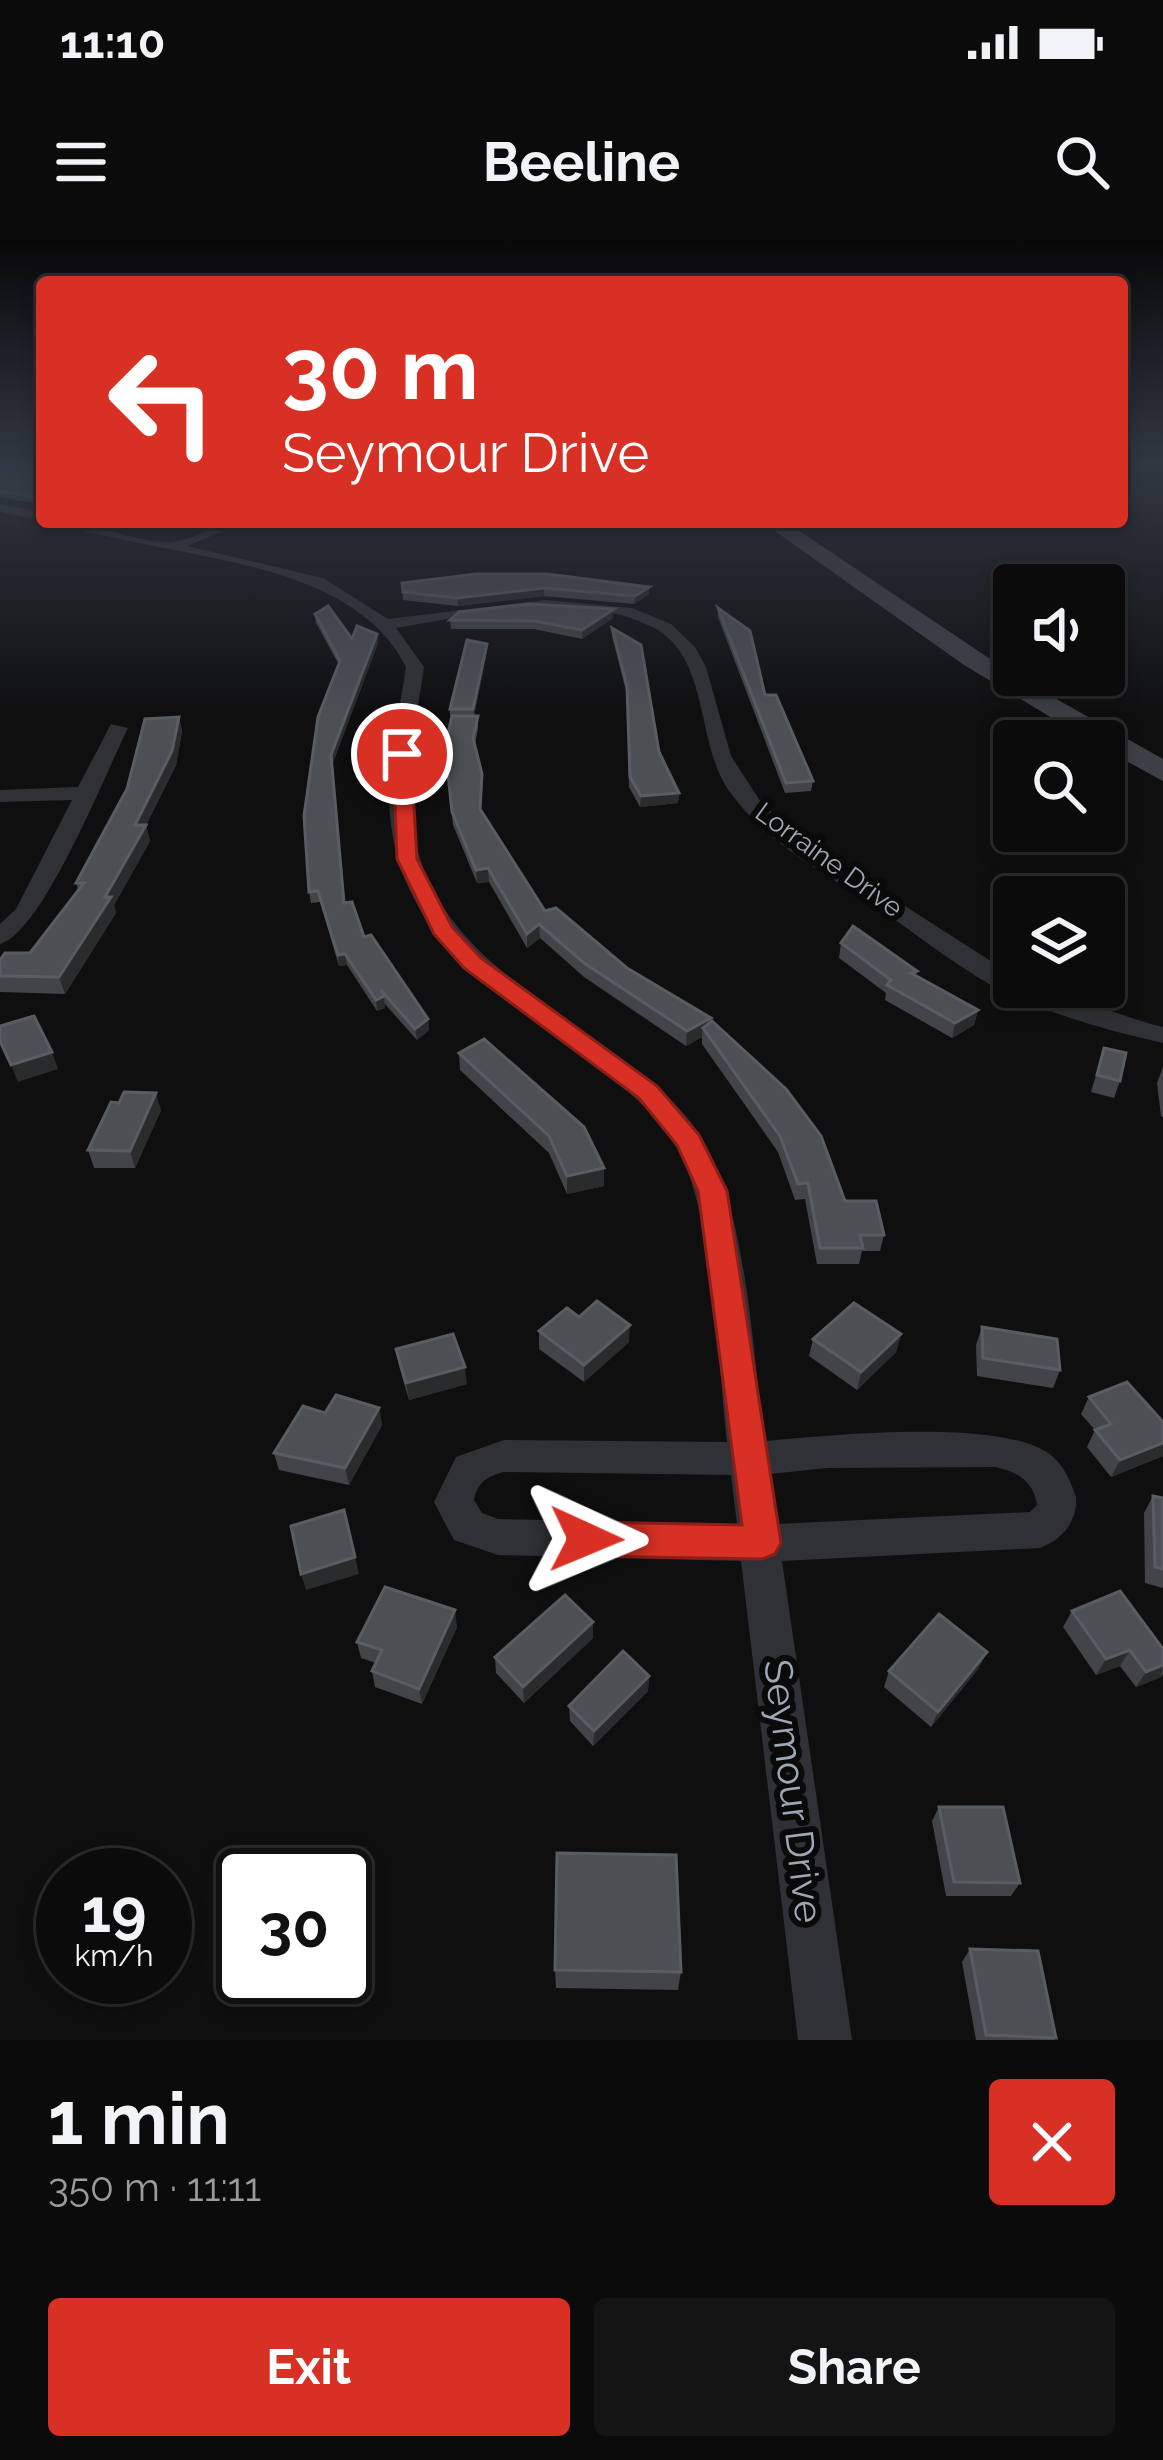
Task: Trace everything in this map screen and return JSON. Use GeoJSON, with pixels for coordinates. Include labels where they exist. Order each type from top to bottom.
{"type":"FeatureCollection","features":[{"type":"Feature","properties":{"kind":"street","name":"Seymour Drive"},"geometry":{"type":"LineString","coordinates":[[165,547],[322,583],[382,626],[415,667],[399,784],[403,837],[415,882],[442,929],[472,963],[623,1072],[689,1142],[712,1191],[825,2040]]}},
{"type":"Feature","properties":{"kind":"street"},"geometry":{"type":"LineString","coordinates":[[808,547],[973,660],[1163,772]]}},
{"type":"Feature","properties":{"kind":"street","name":"Lorraine Drive"},"geometry":{"type":"LineString","coordinates":[[382,626],[478,608],[540,604],[624,614],[662,627],[690,652],[726,772],[750,803],[814,854],[993,972]]}},
{"type":"Feature","properties":{"kind":"street"},"geometry":{"type":"LineString","coordinates":[[0,937],[26,913],[118,728]]}},
{"type":"Feature","properties":{"kind":"street"},"geometry":{"type":"LineString","coordinates":[[0,796],[87,793]]}},
{"type":"Feature","properties":{"kind":"street","name":"Lorraine Drive"},"geometry":{"type":"LineString","coordinates":[[1070,1008],[1163,1035]]}},
{"type":"Feature","properties":{"kind":"street"},"geometry":{"type":"LineString","coordinates":[[827,1452],[1011,1453],[1041,1469],[1058,1496],[1051,1522],[1028,1534],[762,1543],[498,1538],[468,1527],[454,1502],[462,1475],[473,1464],[504,1456],[751,1459],[827,1452]]}},
{"type":"Feature","properties":{"kind":"building"},"geometry":{"type":"Polygon","coordinates":[[[476,574],[547,574],[649,587],[635,596],[544,588],[457,598],[403,592],[402,583],[476,574]]]}},
{"type":"Feature","properties":{"kind":"building"},"geometry":{"type":"Polygon","coordinates":[[[528,604],[614,609],[582,630],[534,621],[450,620],[459,612],[528,604]]]}},
{"type":"Feature","properties":{"kind":"building"},"geometry":{"type":"Polygon","coordinates":[[[328,606],[352,639],[357,626],[377,634],[331,755],[344,903],[352,902],[364,937],[371,935],[428,1019],[415,1029],[381,990],[384,996],[376,1000],[345,954],[338,955],[318,891],[309,892],[304,816],[318,717],[340,661],[315,614],[328,606]]]}},
{"type":"Feature","properties":{"kind":"building"},"geometry":{"type":"Polygon","coordinates":[[[718,608],[750,631],[765,695],[776,695],[813,781],[786,783],[718,608]]]}},
{"type":"Feature","properties":{"kind":"building"},"geometry":{"type":"Polygon","coordinates":[[[612,628],[641,645],[659,752],[679,793],[641,796],[630,777],[627,686],[612,628]]]}},
{"type":"Feature","properties":{"kind":"building"},"geometry":{"type":"Polygon","coordinates":[[[467,640],[487,644],[473,709],[450,709],[467,640]]]}},
{"type":"Feature","properties":{"kind":"building"},"geometry":{"type":"Polygon","coordinates":[[[452,716],[478,716],[473,738],[482,774],[480,809],[545,911],[556,908],[627,968],[711,1018],[687,1031],[584,963],[539,924],[527,934],[488,868],[476,870],[452,812],[445,746],[452,716]]]}},
{"type":"Feature","properties":{"kind":"building"},"geometry":{"type":"Polygon","coordinates":[[[179,717],[172,751],[135,825],[146,825],[105,897],[111,897],[59,977],[0,976],[5,953],[30,953],[84,883],[76,883],[127,789],[145,719],[179,717]]]}},
{"type":"Feature","properties":{"kind":"building"},"geometry":{"type":"Polygon","coordinates":[[[853,926],[917,971],[911,973],[978,1010],[955,1023],[887,985],[891,980],[841,943],[853,926]]]}},
{"type":"Feature","properties":{"kind":"building"},"geometry":{"type":"Polygon","coordinates":[[[34,1016],[52,1052],[11,1065],[0,1041],[0,1026],[34,1016]]]}},
{"type":"Feature","properties":{"kind":"building"},"geometry":{"type":"Polygon","coordinates":[[[712,1021],[786,1089],[821,1136],[845,1201],[876,1201],[884,1235],[860,1235],[863,1248],[820,1248],[808,1183],[798,1184],[780,1136],[703,1028],[712,1021]]]}},
{"type":"Feature","properties":{"kind":"building"},"geometry":{"type":"Polygon","coordinates":[[[484,1039],[584,1127],[604,1168],[567,1176],[549,1136],[459,1053],[484,1039]]]}},
{"type":"Feature","properties":{"kind":"building"},"geometry":{"type":"Polygon","coordinates":[[[1104,1048],[1126,1053],[1120,1081],[1097,1075],[1104,1048]]]}},
{"type":"Feature","properties":{"kind":"building"},"geometry":{"type":"Polygon","coordinates":[[[124,1092],[156,1093],[130,1151],[88,1150],[111,1102],[119,1103],[124,1092]]]}},
{"type":"Feature","properties":{"kind":"building"},"geometry":{"type":"Polygon","coordinates":[[[597,1301],[630,1325],[584,1365],[539,1331],[567,1308],[579,1317],[597,1301]]]}},
{"type":"Feature","properties":{"kind":"building"},"geometry":{"type":"Polygon","coordinates":[[[854,1303],[901,1334],[861,1372],[813,1339],[854,1303]]]}},
{"type":"Feature","properties":{"kind":"building"},"geometry":{"type":"Polygon","coordinates":[[[982,1327],[1057,1339],[1060,1370],[983,1358],[982,1327]]]}},
{"type":"Feature","properties":{"kind":"building"},"geometry":{"type":"Polygon","coordinates":[[[453,1334],[465,1367],[406,1383],[396,1349],[453,1334]]]}},
{"type":"Feature","properties":{"kind":"building"},"geometry":{"type":"Polygon","coordinates":[[[1127,1382],[1163,1422],[1163,1443],[1120,1460],[1095,1430],[1111,1424],[1089,1397],[1127,1382]]]}},
{"type":"Feature","properties":{"kind":"building"},"geometry":{"type":"Polygon","coordinates":[[[336,1395],[379,1408],[345,1468],[274,1453],[303,1406],[325,1413],[336,1395]]]}},
{"type":"Feature","properties":{"kind":"building"},"geometry":{"type":"Polygon","coordinates":[[[1153,1496],[1163,1498],[1163,1569],[1155,1567],[1153,1496]]]}},
{"type":"Feature","properties":{"kind":"building"},"geometry":{"type":"Polygon","coordinates":[[[344,1510],[355,1557],[301,1574],[291,1526],[344,1510]]]}},
{"type":"Feature","properties":{"kind":"building"},"geometry":{"type":"Polygon","coordinates":[[[385,1587],[455,1610],[419,1689],[372,1671],[382,1650],[357,1642],[385,1587]]]}},
{"type":"Feature","properties":{"kind":"building"},"geometry":{"type":"Polygon","coordinates":[[[1120,1591],[1163,1649],[1163,1665],[1146,1672],[1130,1650],[1106,1659],[1072,1611],[1120,1591]]]}},
{"type":"Feature","properties":{"kind":"building"},"geometry":{"type":"Polygon","coordinates":[[[565,1595],[593,1622],[523,1687],[495,1657],[565,1595]]]}},
{"type":"Feature","properties":{"kind":"building"},"geometry":{"type":"Polygon","coordinates":[[[939,1614],[987,1652],[938,1712],[889,1671],[939,1614]]]}},
{"type":"Feature","properties":{"kind":"building"},"geometry":{"type":"Polygon","coordinates":[[[623,1651],[649,1676],[594,1731],[569,1706],[623,1651]]]}},
{"type":"Feature","properties":{"kind":"building"},"geometry":{"type":"Polygon","coordinates":[[[939,1807],[1003,1807],[1020,1883],[954,1882],[939,1807]]]}},
{"type":"Feature","properties":{"kind":"building"},"geometry":{"type":"Polygon","coordinates":[[[557,1853],[676,1855],[681,1972],[555,1970],[557,1853]]]}},
{"type":"Feature","properties":{"kind":"building"},"geometry":{"type":"Polygon","coordinates":[[[970,1949],[1038,1951],[1056,2038],[986,2035],[970,1949]]]}},
{"type":"Feature","properties":{"kind":"route"},"geometry":{"type":"LineString","coordinates":[[402,754],[399,784],[407,859],[442,929],[472,963],[648,1092],[689,1142],[712,1191],[762,1543],[586,1539]]}}]}
